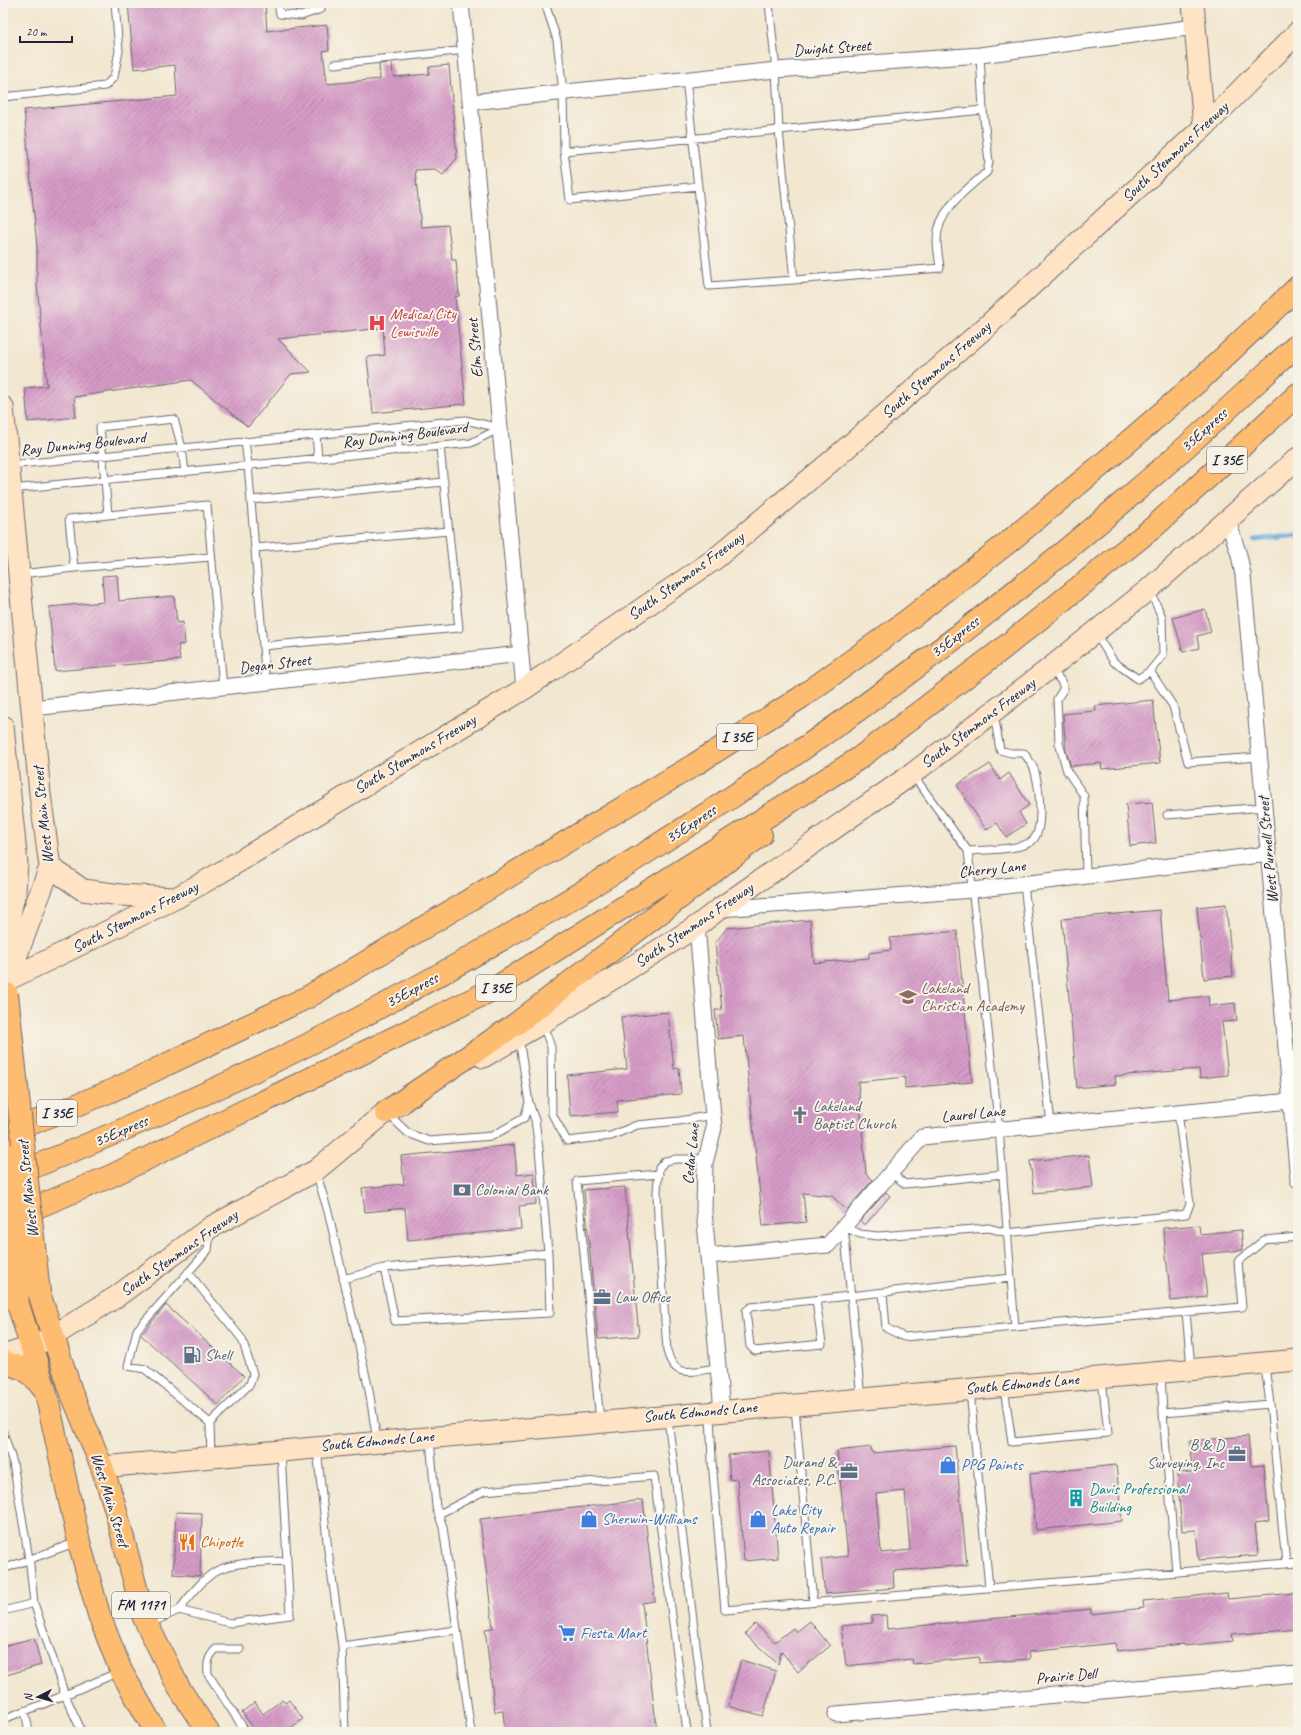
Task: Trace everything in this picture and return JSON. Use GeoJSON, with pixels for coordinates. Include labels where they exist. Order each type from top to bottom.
{"type":"FeatureCollection","features":[{"type":"Feature","properties":{"kind":"main road"},"geometry":{"type":"LineString","coordinates":[[1193,3],[1204,127]]}},
{"type":"Feature","properties":{"kind":"main road","name":"South Stemmons Freeway"},"geometry":{"type":"LineString","coordinates":[[6,986],[176,898],[213,877],[524,689],[715,559],[835,458],[986,327],[1204,127],[1298,32]]}},
{"type":"Feature","properties":{"kind":"main road","name":"I 35E"},"geometry":{"type":"LineString","coordinates":[[3,1135],[111,1091],[308,997],[687,769],[800,698],[904,623],[1006,544],[1082,482],[1201,379],[1298,287]]}},
{"type":"Feature","properties":{"kind":"main road","name":"35Express"},"geometry":{"type":"LineString","coordinates":[[3,1180],[123,1130],[234,1081],[346,1026],[487,948],[640,857],[744,790],[846,719],[1042,569],[1137,490],[1298,344]]}},
{"type":"Feature","properties":{"kind":"main road","name":"I 35E"},"geometry":{"type":"LineString","coordinates":[[3,1221],[36,1209],[111,1176],[494,989],[858,758],[1001,650],[1155,526],[1298,394]]}},
{"type":"Feature","properties":{"kind":"main road","name":"West Main Street"},"geometry":{"type":"LineString","coordinates":[[3,407],[7,490],[19,574],[33,708],[40,794],[50,867],[6,986],[39,1293],[72,1394],[102,1467],[147,1624],[178,1688],[208,1732]]}},
{"type":"Feature","properties":{"kind":"main road","name":"South Stemmons Freeway"},"geometry":{"type":"LineString","coordinates":[[517,1030],[542,1023],[697,926],[912,774],[1050,668],[1149,589],[1298,458]]}},
{"type":"Feature","properties":{"kind":"main road","name":"West Main Street"},"geometry":{"type":"LineString","coordinates":[[3,726],[17,864],[16,892],[3,944]]}},
{"type":"Feature","properties":{"kind":"main road"},"geometry":{"type":"LineString","coordinates":[[3,731],[18,741],[29,764],[40,794]]}},
{"type":"Feature","properties":{"kind":"main road"},"geometry":{"type":"LineString","coordinates":[[386,1112],[517,1030],[858,758]]}},
{"type":"Feature","properties":{"kind":"main road"},"geometry":{"type":"LineString","coordinates":[[50,867],[83,890],[121,895],[176,898]]}},
{"type":"Feature","properties":{"kind":"main road","name":"South Stemmons Freeway"},"geometry":{"type":"LineString","coordinates":[[3,1356],[31,1347],[53,1336],[116,1297],[211,1227],[315,1171],[386,1112]]}},
{"type":"Feature","properties":{"kind":"main road","name":"West Main Street"},"geometry":{"type":"LineString","coordinates":[[3,1150],[18,1304],[46,1393],[80,1542],[99,1615],[121,1671],[156,1732]]}},
{"type":"Feature","properties":{"kind":"main road","name":"South Edmonds Lane"},"geometry":{"type":"LineString","coordinates":[[102,1467],[600,1421],[1298,1360]]}},
{"type":"Feature","properties":{"kind":"main road"},"geometry":{"type":"LineString","coordinates":[[3,1362],[25,1368],[34,1376],[46,1393]]}},
{"type":"Feature","properties":{"kind":"street","name":"Elm Street"},"geometry":{"type":"LineString","coordinates":[[461,3],[524,689]]}},
{"type":"Feature","properties":{"kind":"street","name":"Dwight Street"},"geometry":{"type":"LineString","coordinates":[[471,102],[776,70],[980,55],[1195,27]]}},
{"type":"Feature","properties":{"kind":"street","name":"West Purnell Street"},"geometry":{"type":"LineString","coordinates":[[1228,521],[1240,555],[1243,575],[1298,1180]]}},
{"type":"Feature","properties":{"kind":"street","name":"Degan Street"},"geometry":{"type":"LineString","coordinates":[[33,708],[521,654]]}},
{"type":"Feature","properties":{"kind":"street","name":"Cherry Lane"},"geometry":{"type":"LineString","coordinates":[[719,909],[974,890],[1268,854]]}},
{"type":"Feature","properties":{"kind":"street","name":"Cedar Lane"},"geometry":{"type":"LineString","coordinates":[[697,926],[714,1128],[706,1159],[704,1211],[718,1368],[716,1411]]}},
{"type":"Feature","properties":{"kind":"street","name":"Laurel Lane"},"geometry":{"type":"LineString","coordinates":[[708,1256],[828,1246],[922,1137],[1290,1101]]}},
{"type":"Feature","properties":{"kind":"street","name":"Prairie Dell"},"geometry":{"type":"LineString","coordinates":[[836,1714],[1298,1674]]}},
{"type":"Feature","properties":{"kind":"lane"},"geometry":{"type":"LineString","coordinates":[[3,96],[105,86],[114,77],[120,51],[115,3]]}},
{"type":"Feature","properties":{"kind":"lane"},"geometry":{"type":"LineString","coordinates":[[278,3],[280,14],[300,16],[321,9],[320,3]]}},
{"type":"Feature","properties":{"kind":"lane"},"geometry":{"type":"LineString","coordinates":[[545,3],[557,40],[563,92],[564,151],[570,200],[698,186]]}},
{"type":"Feature","properties":{"kind":"lane"},"geometry":{"type":"LineString","coordinates":[[769,3],[776,70],[779,130],[794,280]]}},
{"type":"Feature","properties":{"kind":"lane"},"geometry":{"type":"LineString","coordinates":[[334,64],[466,50]]}},
{"type":"Feature","properties":{"kind":"lane"},"geometry":{"type":"LineString","coordinates":[[686,79],[709,286],[794,280],[940,268],[937,238],[942,219],[959,194],[987,172],[989,162],[983,110],[980,55]]}},
{"type":"Feature","properties":{"kind":"lane"},"geometry":{"type":"LineString","coordinates":[[564,151],[983,110]]}},
{"type":"Feature","properties":{"kind":"lane"},"geometry":{"type":"LineString","coordinates":[[108,514],[100,427],[174,419],[182,448],[185,472]]}},
{"type":"Feature","properties":{"kind":"lane","name":"Ray Dunning Boulevard"},"geometry":{"type":"LineString","coordinates":[[6,465],[465,420],[500,428]]}},
{"type":"Feature","properties":{"kind":"lane"},"geometry":{"type":"LineString","coordinates":[[396,427],[399,451]]}},
{"type":"Feature","properties":{"kind":"lane","name":"Ray Dunning Boulevard"},"geometry":{"type":"LineString","coordinates":[[7,490],[440,447],[471,443],[500,428]]}},
{"type":"Feature","properties":{"kind":"lane"},"geometry":{"type":"LineString","coordinates":[[316,434],[318,459]]}},
{"type":"Feature","properties":{"kind":"lane"},"geometry":{"type":"LineString","coordinates":[[245,442],[266,683]]}},
{"type":"Feature","properties":{"kind":"lane"},"geometry":{"type":"LineString","coordinates":[[263,646],[459,628],[440,447]]}},
{"type":"Feature","properties":{"kind":"lane"},"geometry":{"type":"LineString","coordinates":[[251,500],[444,482]]}},
{"type":"Feature","properties":{"kind":"lane"},"geometry":{"type":"LineString","coordinates":[[74,568],[69,518],[207,506],[223,688]]}},
{"type":"Feature","properties":{"kind":"lane"},"geometry":{"type":"LineString","coordinates":[[255,548],[449,531]]}},
{"type":"Feature","properties":{"kind":"lane"},"geometry":{"type":"LineString","coordinates":[[19,574],[211,557]]}},
{"type":"Feature","properties":{"kind":"lane"},"geometry":{"type":"LineString","coordinates":[[1095,632],[1114,662],[1138,679],[1150,671],[1163,655],[1163,625],[1162,617],[1149,589]]}},
{"type":"Feature","properties":{"kind":"lane"},"geometry":{"type":"LineString","coordinates":[[1050,668],[1061,681],[1064,688],[1057,699],[1059,743],[1067,771],[1084,796],[1086,876]]}},
{"type":"Feature","properties":{"kind":"lane"},"geometry":{"type":"LineString","coordinates":[[1150,671],[1174,706],[1188,762],[1259,757]]}},
{"type":"Feature","properties":{"kind":"lane"},"geometry":{"type":"LineString","coordinates":[[968,851],[1022,846],[1032,841],[1039,832],[1040,814],[1035,771],[1024,753],[1011,753],[1000,750],[994,711]]}},
{"type":"Feature","properties":{"kind":"lane"},"geometry":{"type":"LineString","coordinates":[[912,774],[968,851],[974,890],[999,1129],[1015,1327]]}},
{"type":"Feature","properties":{"kind":"lane"},"geometry":{"type":"LineString","coordinates":[[1167,815],[1264,807]]}},
{"type":"Feature","properties":{"kind":"lane"},"geometry":{"type":"LineString","coordinates":[[1024,884],[1051,1124]]}},
{"type":"Feature","properties":{"kind":"lane"},"geometry":{"type":"LineString","coordinates":[[542,1023],[551,1048],[552,1114],[567,1141],[611,1136],[637,1125],[679,1121],[713,1115]]}},
{"type":"Feature","properties":{"kind":"lane"},"geometry":{"type":"LineString","coordinates":[[384,1268],[395,1321],[550,1313],[548,1254],[539,1149],[535,1120],[529,1102],[517,1030]]}},
{"type":"Feature","properties":{"kind":"lane"},"geometry":{"type":"LineString","coordinates":[[386,1112],[408,1133],[429,1141],[492,1136],[524,1118],[529,1102]]}},
{"type":"Feature","properties":{"kind":"lane"},"geometry":{"type":"LineString","coordinates":[[861,1398],[844,1227],[860,1234],[878,1236],[989,1228],[1007,1233],[1186,1214],[1190,1204],[1178,1112]]}},
{"type":"Feature","properties":{"kind":"lane"},"geometry":{"type":"LineString","coordinates":[[706,1159],[676,1159],[665,1161],[660,1168],[657,1191],[667,1351],[670,1363],[676,1370],[683,1371],[718,1368]]}},
{"type":"Feature","properties":{"kind":"lane"},"geometry":{"type":"LineString","coordinates":[[315,1171],[329,1214],[369,1390],[377,1441]]}},
{"type":"Feature","properties":{"kind":"lane"},"geometry":{"type":"LineString","coordinates":[[891,1173],[905,1184],[1003,1174]]}},
{"type":"Feature","properties":{"kind":"lane"},"geometry":{"type":"LineString","coordinates":[[600,1421],[577,1181],[659,1174]]}},
{"type":"Feature","properties":{"kind":"lane"},"geometry":{"type":"LineString","coordinates":[[210,1423],[145,1368],[128,1366],[137,1330],[208,1250],[211,1227]]}},
{"type":"Feature","properties":{"kind":"lane"},"geometry":{"type":"LineString","coordinates":[[884,1293],[886,1328],[904,1337],[1242,1307],[1238,1262],[1264,1240],[1298,1237]]}},
{"type":"Feature","properties":{"kind":"lane"},"geometry":{"type":"LineString","coordinates":[[343,1279],[384,1268],[548,1254]]}},
{"type":"Feature","properties":{"kind":"lane"},"geometry":{"type":"LineString","coordinates":[[188,1272],[242,1340],[253,1374],[250,1384],[210,1423],[211,1456]]}},
{"type":"Feature","properties":{"kind":"lane"},"geometry":{"type":"LineString","coordinates":[[816,1300],[822,1344],[755,1351],[750,1346],[746,1311],[751,1306],[884,1293],[1011,1278]]}},
{"type":"Feature","properties":{"kind":"lane"},"geometry":{"type":"LineString","coordinates":[[1186,1312],[1191,1369]]}},
{"type":"Feature","properties":{"kind":"lane"},"geometry":{"type":"LineString","coordinates":[[1265,1363],[1286,1563]]}},
{"type":"Feature","properties":{"kind":"lane"},"geometry":{"type":"LineString","coordinates":[[1161,1372],[1176,1572]]}},
{"type":"Feature","properties":{"kind":"lane"},"geometry":{"type":"LineString","coordinates":[[1004,1385],[1012,1442],[1108,1433],[1102,1377]]}},
{"type":"Feature","properties":{"kind":"lane"},"geometry":{"type":"LineString","coordinates":[[970,1388],[989,1587]]}},
{"type":"Feature","properties":{"kind":"lane"},"geometry":{"type":"LineString","coordinates":[[795,1404],[813,1602]]}},
{"type":"Feature","properties":{"kind":"lane"},"geometry":{"type":"LineString","coordinates":[[1163,1413],[1270,1404]]}},
{"type":"Feature","properties":{"kind":"lane"},"geometry":{"type":"LineString","coordinates":[[716,1411],[712,1461],[725,1610],[1298,1562]]}},
{"type":"Feature","properties":{"kind":"lane"},"geometry":{"type":"LineString","coordinates":[[668,1415],[707,1732]]}},
{"type":"Feature","properties":{"kind":"lane"},"geometry":{"type":"LineString","coordinates":[[3,1432],[13,1463],[29,1560],[34,1603],[65,1695],[82,1732]]}},
{"type":"Feature","properties":{"kind":"lane"},"geometry":{"type":"LineString","coordinates":[[430,1437],[436,1507],[444,1527],[456,1630],[471,1732]]}},
{"type":"Feature","properties":{"kind":"lane"},"geometry":{"type":"LineString","coordinates":[[317,1447],[328,1550],[342,1646],[345,1732]]}},
{"type":"Feature","properties":{"kind":"lane"},"geometry":{"type":"LineString","coordinates":[[179,1610],[230,1623],[290,1615],[281,1450]]}},
{"type":"Feature","properties":{"kind":"lane"},"geometry":{"type":"LineString","coordinates":[[439,1514],[484,1491],[654,1476],[687,1732]]}},
{"type":"Feature","properties":{"kind":"lane"},"geometry":{"type":"LineString","coordinates":[[3,1569],[80,1542]]}},
{"type":"Feature","properties":{"kind":"lane"},"geometry":{"type":"LineString","coordinates":[[147,1624],[179,1610],[196,1589],[214,1572],[239,1564],[287,1561]]}},
{"type":"Feature","properties":{"kind":"lane"},"geometry":{"type":"LineString","coordinates":[[3,1612],[34,1603]]}},
{"type":"Feature","properties":{"kind":"lane"},"geometry":{"type":"LineString","coordinates":[[342,1646],[456,1630]]}},
{"type":"Feature","properties":{"kind":"lane"},"geometry":{"type":"LineString","coordinates":[[240,1649],[216,1649],[209,1656],[207,1664],[208,1674],[246,1732]]}},
{"type":"Feature","properties":{"kind":"lane"},"geometry":{"type":"LineString","coordinates":[[3,1719],[121,1671]]}},
{"type":"Feature","properties":{"kind":"lane"},"geometry":{"type":"LineString","coordinates":[[25,1711],[29,1732]]}},
{"type":"Feature","properties":{"kind":"building"},"geometry":{"type":"Polygon","coordinates":[[[128,3],[265,3],[267,31],[327,25],[329,50],[323,51],[327,84],[380,79],[379,64],[392,63],[393,77],[429,74],[429,67],[449,65],[457,158],[443,175],[435,169],[415,170],[421,227],[448,225],[452,260],[456,260],[459,296],[455,297],[466,404],[373,413],[367,357],[385,355],[383,328],[278,339],[311,372],[291,374],[248,427],[191,380],[74,397],[76,417],[28,422],[25,388],[47,386],[37,285],[37,247],[24,110],[177,96],[175,65],[134,69],[128,3]]]}},
{"type":"Feature","properties":{"kind":"building"},"geometry":{"type":"Polygon","coordinates":[[[117,575],[119,601],[174,596],[177,623],[183,622],[185,644],[178,645],[180,660],[55,671],[49,607],[104,602],[102,576],[117,575]]]}},
{"type":"Feature","properties":{"kind":"building"},"geometry":{"type":"Polygon","coordinates":[[[1205,609],[1211,632],[1197,636],[1199,648],[1183,652],[1173,618],[1205,609]]]}},
{"type":"Feature","properties":{"kind":"building"},"geometry":{"type":"Polygon","coordinates":[[[1153,700],[1160,763],[1102,769],[1101,763],[1071,766],[1066,750],[1063,714],[1096,711],[1095,706],[1153,700]]]}},
{"type":"Feature","properties":{"kind":"building"},"geometry":{"type":"Polygon","coordinates":[[[990,764],[1000,780],[1009,773],[1029,805],[1019,812],[1026,824],[1006,837],[997,823],[986,830],[957,785],[990,764]]]}},
{"type":"Feature","properties":{"kind":"building"},"geometry":{"type":"Polygon","coordinates":[[[1152,802],[1156,843],[1130,846],[1126,804],[1152,802]]]}},
{"type":"Feature","properties":{"kind":"building"},"geometry":{"type":"Polygon","coordinates":[[[1226,904],[1233,976],[1204,979],[1197,907],[1226,904]]]}},
{"type":"Feature","properties":{"kind":"building"},"geometry":{"type":"Polygon","coordinates":[[[1160,910],[1168,1000],[1208,996],[1209,1006],[1235,1003],[1237,1021],[1222,1022],[1228,1075],[1200,1078],[1199,1069],[1115,1076],[1116,1084],[1077,1088],[1062,919],[1160,910]]]}},
{"type":"Feature","properties":{"kind":"building"},"geometry":{"type":"Polygon","coordinates":[[[810,920],[814,963],[869,958],[869,953],[891,950],[890,938],[957,931],[972,1082],[905,1088],[905,1077],[858,1082],[866,1174],[873,1180],[847,1210],[832,1196],[803,1193],[806,1222],[763,1226],[744,1036],[718,1039],[715,1010],[722,1010],[715,943],[727,928],[810,920]]]}},
{"type":"Feature","properties":{"kind":"building"},"geometry":{"type":"Polygon","coordinates":[[[668,1012],[674,1069],[679,1068],[681,1094],[617,1100],[618,1112],[570,1116],[567,1075],[627,1069],[621,1017],[668,1012]]]}},
{"type":"Feature","properties":{"kind":"building"},"geometry":{"type":"Polygon","coordinates":[[[514,1145],[517,1175],[534,1173],[536,1204],[519,1206],[521,1229],[408,1240],[405,1208],[365,1212],[362,1188],[404,1184],[401,1156],[514,1145]]]}},
{"type":"Feature","properties":{"kind":"building"},"geometry":{"type":"Polygon","coordinates":[[[1089,1155],[1093,1187],[1034,1193],[1030,1161],[1089,1155]]]}},
{"type":"Feature","properties":{"kind":"building"},"geometry":{"type":"Polygon","coordinates":[[[625,1187],[639,1336],[598,1339],[584,1190],[625,1187]]]}},
{"type":"Feature","properties":{"kind":"building"},"geometry":{"type":"Polygon","coordinates":[[[886,1192],[890,1196],[865,1225],[860,1221],[886,1192]]]}},
{"type":"Feature","properties":{"kind":"building"},"geometry":{"type":"Polygon","coordinates":[[[1199,1225],[1200,1234],[1241,1230],[1243,1250],[1202,1254],[1207,1297],[1171,1301],[1163,1228],[1199,1225]]]}},
{"type":"Feature","properties":{"kind":"building","name":"Shell"},"geometry":{"type":"Polygon","coordinates":[[[166,1305],[244,1376],[218,1405],[141,1335],[166,1305]]]}},
{"type":"Feature","properties":{"kind":"building"},"geometry":{"type":"Polygon","coordinates":[[[1248,1436],[1251,1466],[1264,1465],[1269,1521],[1255,1523],[1258,1555],[1199,1560],[1196,1530],[1182,1531],[1177,1473],[1192,1472],[1190,1441],[1248,1436]]]}},
{"type":"Feature","properties":{"kind":"building"},"geometry":{"type":"Polygon","coordinates":[[[955,1446],[967,1565],[893,1571],[894,1588],[825,1594],[821,1559],[848,1556],[837,1451],[871,1447],[872,1453],[955,1446]],[[905,1491],[876,1494],[881,1553],[910,1550],[905,1491]]]}},
{"type":"Feature","properties":{"kind":"building","name":"Lake City Auto Repair"},"geometry":{"type":"Polygon","coordinates":[[[769,1451],[778,1558],[744,1561],[737,1479],[730,1480],[728,1455],[769,1451]]]}},
{"type":"Feature","properties":{"kind":"building","name":"Davis Professional Building"},"geometry":{"type":"Polygon","coordinates":[[[1116,1465],[1122,1521],[1036,1530],[1030,1474],[1116,1465]]]}},
{"type":"Feature","properties":{"kind":"building"},"geometry":{"type":"Polygon","coordinates":[[[643,1500],[655,1601],[642,1603],[657,1732],[505,1732],[503,1711],[495,1712],[485,1629],[493,1628],[480,1519],[643,1500]]]}},
{"type":"Feature","properties":{"kind":"building"},"geometry":{"type":"Polygon","coordinates":[[[176,1512],[202,1513],[200,1576],[173,1574],[176,1512]]]}},
{"type":"Feature","properties":{"kind":"building"},"geometry":{"type":"Polygon","coordinates":[[[1227,1593],[1228,1599],[1295,1593],[1298,1629],[1231,1635],[1232,1641],[1184,1646],[1183,1644],[1117,1651],[1116,1643],[1029,1652],[1030,1659],[980,1663],[979,1657],[913,1664],[912,1659],[846,1666],[841,1626],[872,1623],[872,1616],[886,1615],[887,1629],[1091,1609],[1091,1614],[1144,1608],[1143,1601],[1227,1593]]]}},
{"type":"Feature","properties":{"kind":"building"},"geometry":{"type":"Polygon","coordinates":[[[810,1621],[830,1646],[798,1672],[781,1651],[778,1664],[745,1634],[755,1624],[775,1642],[793,1628],[796,1632],[810,1621]]]}},
{"type":"Feature","properties":{"kind":"building"},"geometry":{"type":"Polygon","coordinates":[[[34,1638],[41,1665],[3,1676],[3,1646],[34,1638]]]}},
{"type":"Feature","properties":{"kind":"building"},"geometry":{"type":"Polygon","coordinates":[[[741,1660],[776,1671],[763,1716],[728,1706],[741,1660]]]}},
{"type":"Feature","properties":{"kind":"building"},"geometry":{"type":"Polygon","coordinates":[[[282,1700],[285,1703],[289,1700],[303,1719],[285,1732],[256,1732],[242,1712],[255,1702],[263,1714],[282,1700]]]}},
{"type":"Feature","properties":{"kind":"waterway"},"geometry":{"type":"LineString","coordinates":[[1255,540],[1298,535]]}},
{"type":"Feature","properties":{"kind":"place","name":"Medical City Lewisville"},"geometry":{"type":"Point","coordinates":[377,323]}},
{"type":"Feature","properties":{"kind":"place","name":"Lakeland Christian Academy"},"geometry":{"type":"Point","coordinates":[908,997]}},
{"type":"Feature","properties":{"kind":"place","name":"Lakeland Baptist Church"},"geometry":{"type":"Point","coordinates":[800,1115]}},
{"type":"Feature","properties":{"kind":"place","name":"Colonial Bank"},"geometry":{"type":"Point","coordinates":[462,1190]}},
{"type":"Feature","properties":{"kind":"place","name":"Law Office"},"geometry":{"type":"Point","coordinates":[602,1297]}},
{"type":"Feature","properties":{"kind":"place","name":"Shell"},"geometry":{"type":"Point","coordinates":[192,1355]}},
{"type":"Feature","properties":{"kind":"place","name":"B & D Surveying, Inc"},"geometry":{"type":"Point","coordinates":[1237,1454]}},
{"type":"Feature","properties":{"kind":"place","name":"PPG Paints"},"geometry":{"type":"Point","coordinates":[948,1465]}},
{"type":"Feature","properties":{"kind":"place","name":"Durand & Associates, P.C."},"geometry":{"type":"Point","coordinates":[849,1471]}},
{"type":"Feature","properties":{"kind":"place","name":"Davis Professional Building"},"geometry":{"type":"Point","coordinates":[1076,1498]}},
{"type":"Feature","properties":{"kind":"place","name":"Sherwin-Williams"},"geometry":{"type":"Point","coordinates":[589,1519]}},
{"type":"Feature","properties":{"kind":"place","name":"Lake City Auto Repair"},"geometry":{"type":"Point","coordinates":[758,1519]}},
{"type":"Feature","properties":{"kind":"place","name":"Chipotle"},"geometry":{"type":"Point","coordinates":[187,1542]}},
{"type":"Feature","properties":{"kind":"place","name":"Fiesta Mart"},"geometry":{"type":"Point","coordinates":[567,1633]}}]}
